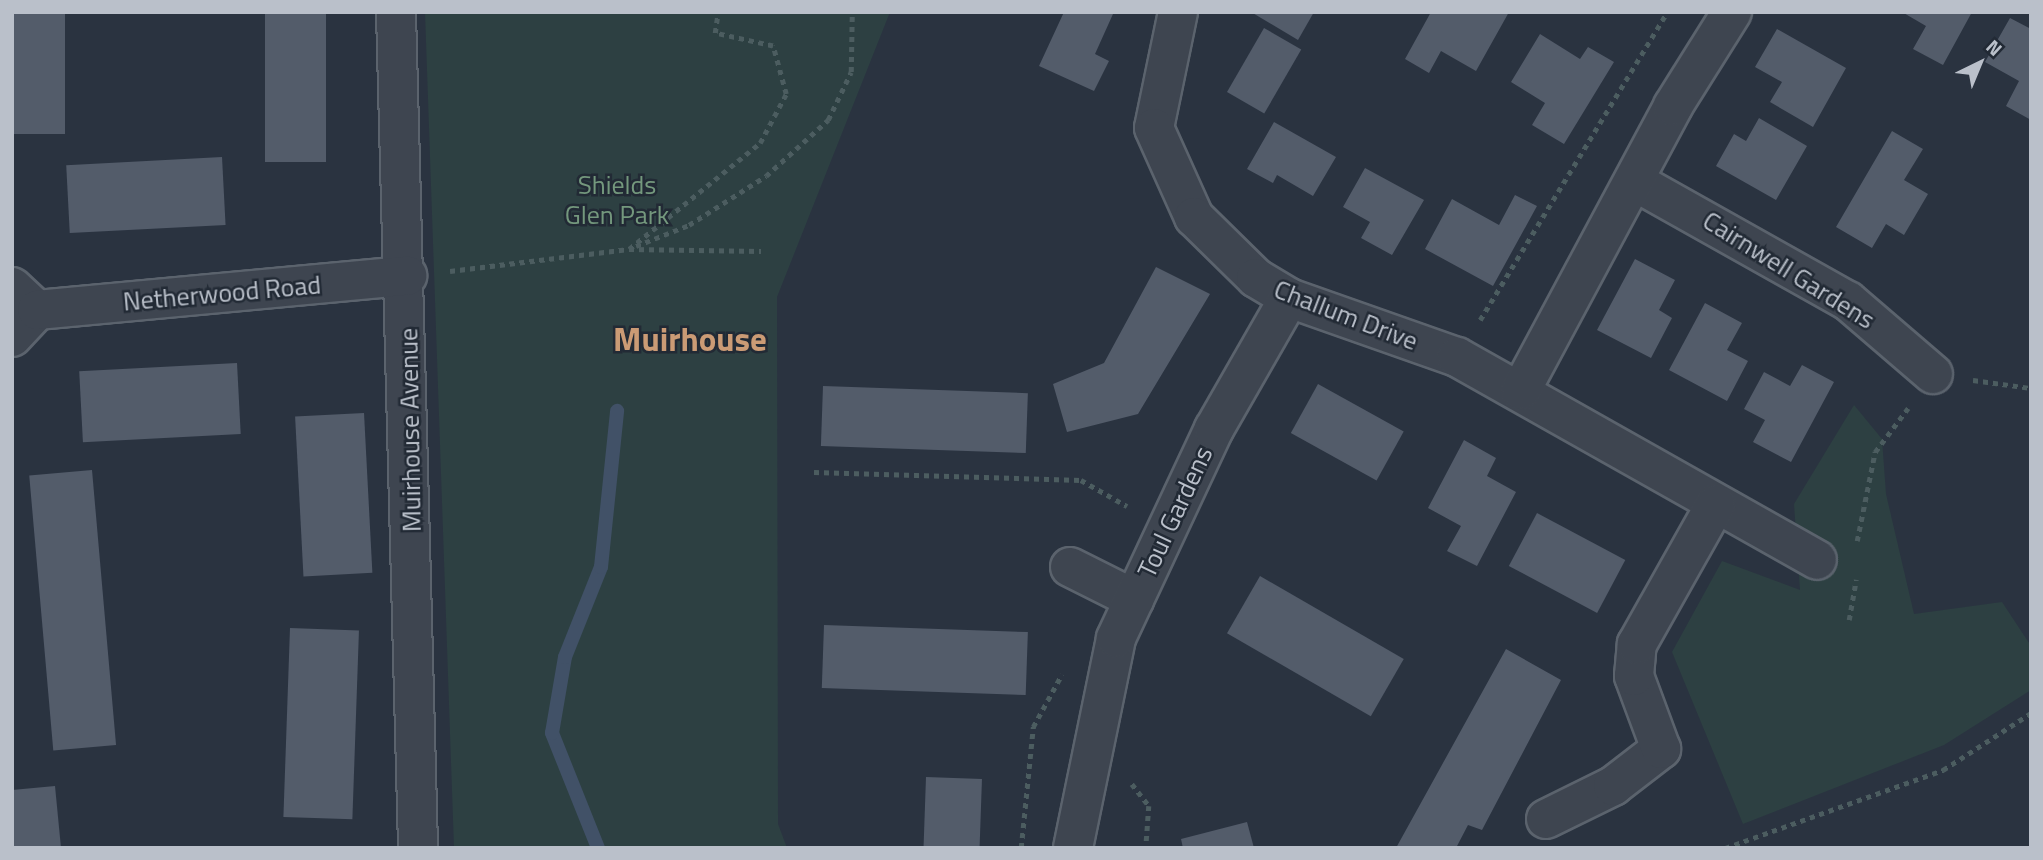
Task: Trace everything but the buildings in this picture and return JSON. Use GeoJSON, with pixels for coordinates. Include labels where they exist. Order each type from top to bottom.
{"type":"FeatureCollection","features":[{"type":"Feature","properties":{"kind":"street","name":"Muirhouse Avenue"},"geometry":{"type":"LineString","coordinates":[[396,12],[407,276],[418,848]]}},
{"type":"Feature","properties":{"kind":"street","name":"Challum Drive"},"geometry":{"type":"LineString","coordinates":[[1178,12],[1154,128],[1194,217],[1256,278],[1290,298],[1457,357],[1521,390],[1716,504],[1835,563]]}},
{"type":"Feature","properties":{"kind":"street"},"geometry":{"type":"LineString","coordinates":[[1521,390],[1634,181],[1731,12]]}},
{"type":"Feature","properties":{"kind":"street","name":"Cairnwell Gardens"},"geometry":{"type":"LineString","coordinates":[[1634,181],[1848,301],[1933,374]]}},
{"type":"Feature","properties":{"kind":"street","name":"Netherwood Road"},"geometry":{"type":"LineString","coordinates":[[21,312],[407,276]]}},
{"type":"Feature","properties":{"kind":"street","name":"Toul Gardens"},"geometry":{"type":"LineString","coordinates":[[1073,848],[1098,741],[1116,638],[1214,429],[1290,298]]}},
{"type":"Feature","properties":{"kind":"street"},"geometry":{"type":"LineString","coordinates":[[1546,819],[1613,786],[1661,750],[1634,676],[1637,644],[1716,504]]}},
{"type":"Feature","properties":{"kind":"street"},"geometry":{"type":"LineString","coordinates":[[1070,567],[1134,599]]}},
{"type":"Feature","properties":{"kind":"path"},"geometry":{"type":"LineString","coordinates":[[629,249],[760,143],[786,94],[773,46],[715,33],[718,12]]}},
{"type":"Feature","properties":{"kind":"path"},"geometry":{"type":"LineString","coordinates":[[629,249],[689,225],[766,176],[828,120],[851,72],[852,12]]}},
{"type":"Feature","properties":{"kind":"path"},"geometry":{"type":"LineString","coordinates":[[1457,357],[1667,12]]}},
{"type":"Feature","properties":{"kind":"path"},"geometry":{"type":"LineString","coordinates":[[407,276],[629,249],[761,251]]}},
{"type":"Feature","properties":{"kind":"path"},"geometry":{"type":"LineString","coordinates":[[1849,620],[1857,585],[1835,563],[1875,452],[1933,374],[2031,388]]}},
{"type":"Feature","properties":{"kind":"path"},"geometry":{"type":"LineString","coordinates":[[814,472],[1081,480],[1126,509],[1132,496]]}},
{"type":"Feature","properties":{"kind":"path"},"geometry":{"type":"LineString","coordinates":[[1725,848],[1943,770],[2031,713]]}},
{"type":"Feature","properties":{"kind":"green space","name":"Shields Glen Park"},"geometry":{"type":"Polygon","coordinates":[[[425,12],[890,12],[777,297],[778,824],[787,848],[454,848],[425,12]]]}},
{"type":"Feature","properties":{"kind":"green space"},"geometry":{"type":"Polygon","coordinates":[[[1854,405],[1882,439],[1886,494],[1914,614],[2002,602],[2031,646],[2031,690],[1944,745],[1743,824],[1672,652],[1722,561],[1800,590],[1794,504],[1854,405]]]}},
{"type":"Feature","properties":{"kind":"waterway"},"geometry":{"type":"LineString","coordinates":[[598,848],[552,733],[565,657],[601,567],[617,411]]}},
{"type":"Feature","properties":{"kind":"district","name":"Muirhouse"},"geometry":{"type":"Point","coordinates":[690,340]}}]}
